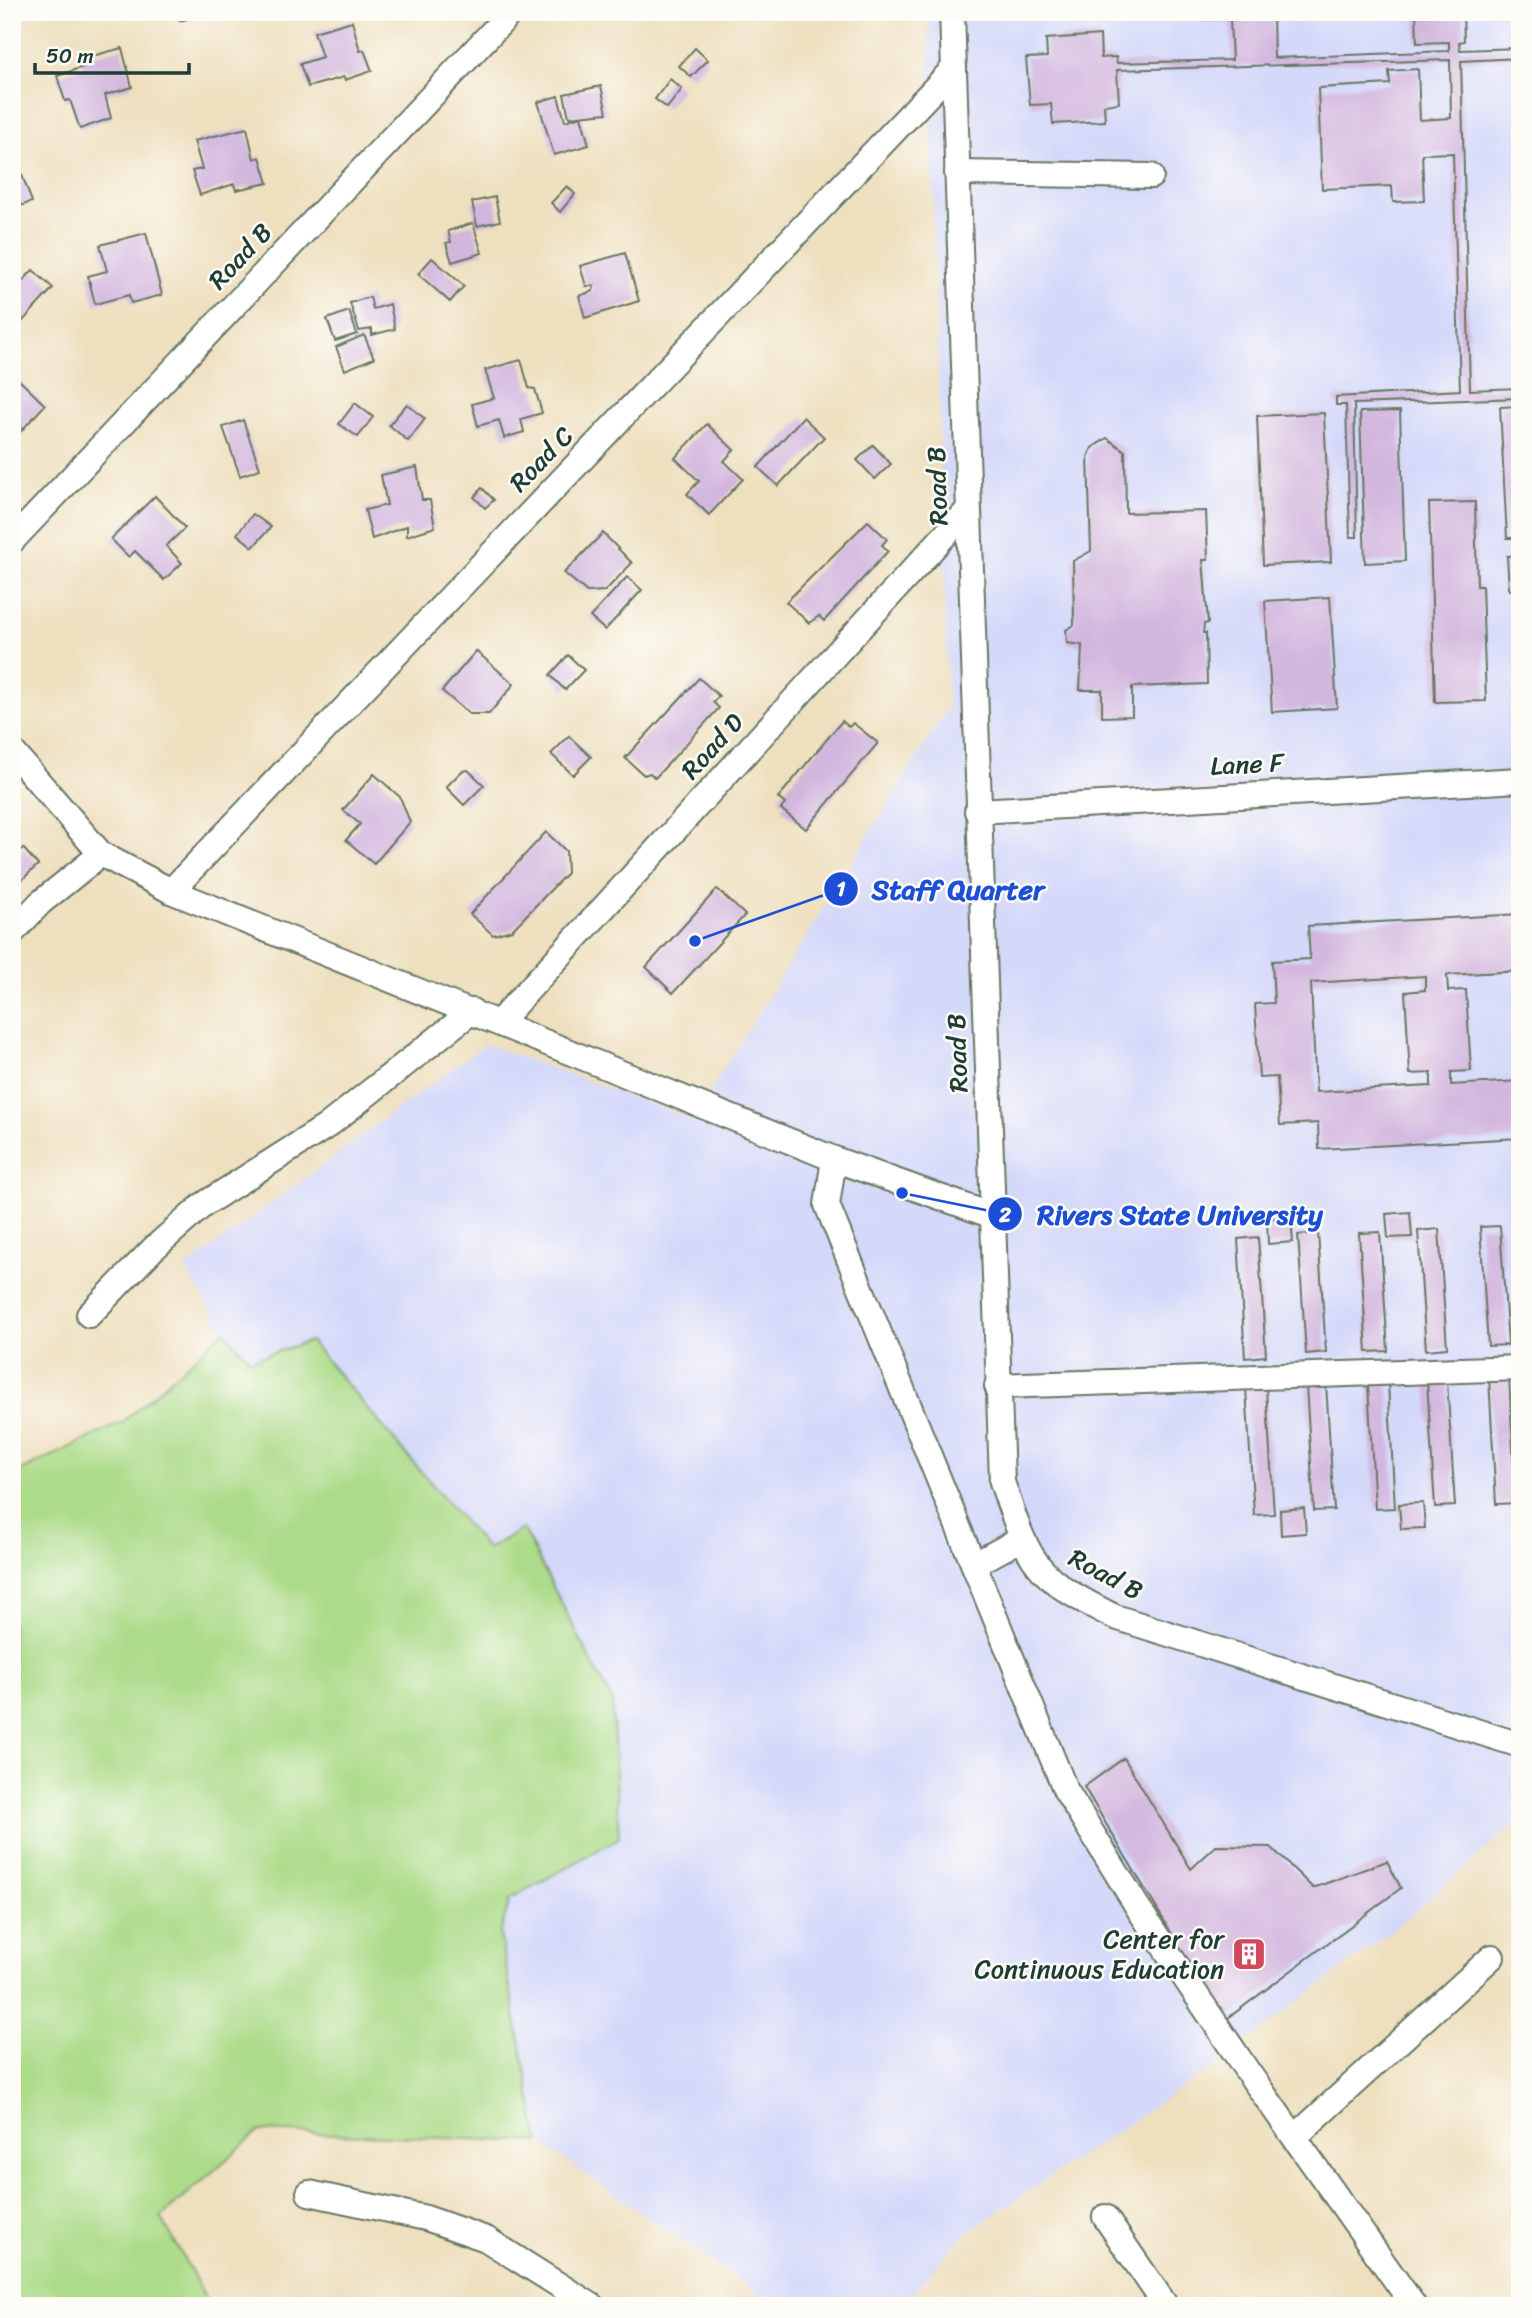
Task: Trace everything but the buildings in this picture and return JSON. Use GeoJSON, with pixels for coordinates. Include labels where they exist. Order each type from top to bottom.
{"type":"FeatureCollection","features":[{"type":"Feature","properties":{"kind":"street","name":"Road B"},"geometry":{"type":"LineString","coordinates":[[12,541],[511,12]]}},
{"type":"Feature","properties":{"kind":"street","name":"Road B"},"geometry":{"type":"LineString","coordinates":[[952,12],[977,811],[988,1044],[990,1215],[1002,1482],[1021,1539],[1039,1570],[1068,1593],[1115,1616],[1520,1745]]}},
{"type":"Feature","properties":{"kind":"street","name":"Road C"},"geometry":{"type":"LineString","coordinates":[[171,891],[954,68]]}},
{"type":"Feature","properties":{"kind":"street"},"geometry":{"type":"LineString","coordinates":[[957,173],[1151,176]]}},
{"type":"Feature","properties":{"kind":"street","name":"Road D"},"geometry":{"type":"LineString","coordinates":[[499,1022],[968,510]]}},
{"type":"Feature","properties":{"kind":"street"},"geometry":{"type":"LineString","coordinates":[[12,751],[101,854],[171,891],[834,1159],[990,1215]]}},
{"type":"Feature","properties":{"kind":"street","name":"Lane F"},"geometry":{"type":"LineString","coordinates":[[977,811],[1520,780]]}},
{"type":"Feature","properties":{"kind":"street"},"geometry":{"type":"LineString","coordinates":[[12,933],[40,903],[101,854]]}},
{"type":"Feature","properties":{"kind":"street"},"geometry":{"type":"LineString","coordinates":[[89,1315],[153,1249],[203,1205],[327,1126],[472,1011]]}},
{"type":"Feature","properties":{"kind":"street"},"geometry":{"type":"LineString","coordinates":[[834,1159],[827,1206],[1065,1789],[1140,1911],[1294,2137],[1414,2306]]}},
{"type":"Feature","properties":{"kind":"street"},"geometry":{"type":"LineString","coordinates":[[997,1386],[1520,1368]]}},
{"type":"Feature","properties":{"kind":"street"},"geometry":{"type":"LineString","coordinates":[[975,1564],[1021,1539]]}},
{"type":"Feature","properties":{"kind":"street"},"geometry":{"type":"LineString","coordinates":[[1294,2137],[1492,1957]]}},
{"type":"Feature","properties":{"kind":"street"},"geometry":{"type":"LineString","coordinates":[[309,2193],[426,2218],[486,2239],[592,2306]]}},
{"type":"Feature","properties":{"kind":"street"},"geometry":{"type":"LineString","coordinates":[[1105,2217],[1166,2306]]}},
{"type":"Feature","properties":{"kind":"shaded area"},"geometry":{"type":"Polygon","coordinates":[[[928,12],[1520,12],[1520,1820],[1394,1929],[1217,2064],[965,2234],[900,2306],[776,2306],[539,2142],[500,1934],[510,1899],[619,1838],[612,1701],[522,1529],[487,1550],[311,1341],[249,1361],[224,1331],[185,1268],[485,1044],[693,1119],[948,707],[928,12]]]}},
{"type":"Feature","properties":{"kind":"green space"},"geometry":{"type":"Polygon","coordinates":[[[224,1331],[250,1360],[310,1341],[487,1549],[523,1529],[612,1701],[619,1838],[510,1899],[500,1934],[539,2142],[259,2131],[161,2217],[208,2302],[206,2306],[12,2306],[12,1475],[123,1422],[224,1331]]]}},
{"type":"Feature","properties":{"kind":"place","name":"Staff Quarter"},"geometry":{"type":"Point","coordinates":[695,941]}},
{"type":"Feature","properties":{"kind":"place","name":"Rivers State University"},"geometry":{"type":"Point","coordinates":[902,1193]}},
{"type":"Feature","properties":{"kind":"place","name":"Center for Continuous Education"},"geometry":{"type":"Point","coordinates":[1249,1954]}}]}
